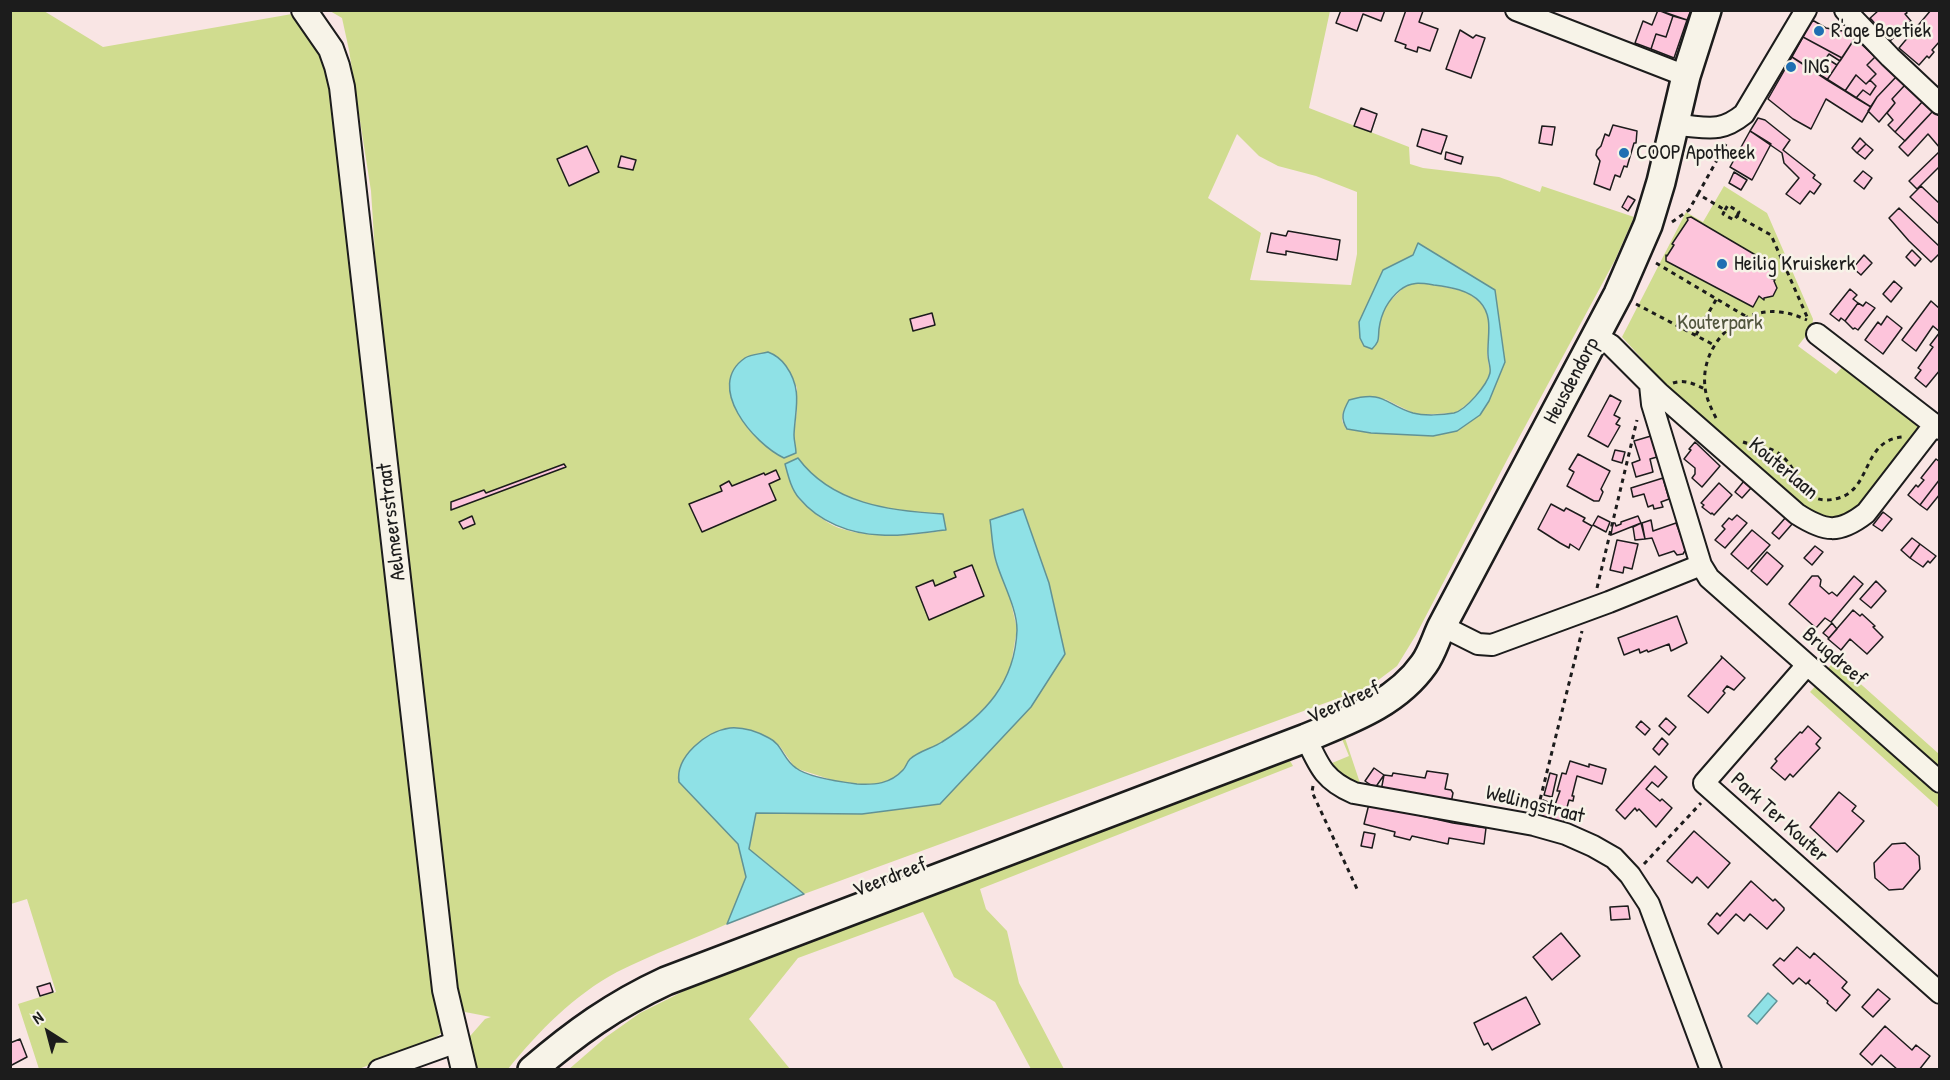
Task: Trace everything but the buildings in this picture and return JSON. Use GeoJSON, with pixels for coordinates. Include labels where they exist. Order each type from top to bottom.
{"type":"FeatureCollection","features":[{"type":"Feature","properties":{"kind":"main road","name":"Heusdendorp"},"geometry":{"type":"LineString","coordinates":[[1442,626],[1618,294],[1637,252],[1648,225],[1686,76],[1707,10]]}},
{"type":"Feature","properties":{"kind":"main road","name":"Veerdreef"},"geometry":{"type":"LineString","coordinates":[[524,1070],[538,1050],[563,1025],[593,1001],[624,983],[664,965],[941,867],[1304,730],[1390,682],[1408,667],[1442,626]]}},
{"type":"Feature","properties":{"kind":"main road","name":"Veerdreef"},"geometry":{"type":"LineString","coordinates":[[532,1070],[595,1019],[634,996],[941,867]]}},
{"type":"Feature","properties":{"kind":"street","name":"Aelmeersstraat"},"geometry":{"type":"LineString","coordinates":[[304,10],[331,49],[342,87],[445,990],[457,1042]]}},
{"type":"Feature","properties":{"kind":"street"},"geometry":{"type":"LineString","coordinates":[[1516,10],[1686,76]]}},
{"type":"Feature","properties":{"kind":"street"},"geometry":{"type":"LineString","coordinates":[[1675,125],[1721,128],[1738,119],[1806,10]]}},
{"type":"Feature","properties":{"kind":"street"},"geometry":{"type":"LineString","coordinates":[[1845,10],[1940,104]]}},
{"type":"Feature","properties":{"kind":"street","name":"Kouterlaan"},"geometry":{"type":"LineString","coordinates":[[1596,336],[1611,345],[1655,389],[1797,514],[1815,526],[1828,529],[1847,525],[1866,513],[1922,441],[1937,427],[1812,327]]}},
{"type":"Feature","properties":{"kind":"street","name":"Brugdreef"},"geometry":{"type":"LineString","coordinates":[[1655,389],[1652,404],[1701,565],[1709,578],[1940,782]]}},
{"type":"Feature","properties":{"kind":"street"},"geometry":{"type":"LineString","coordinates":[[1442,626],[1478,644],[1492,645],[1701,565]]}},
{"type":"Feature","properties":{"kind":"street","name":"Park Ter Kouter"},"geometry":{"type":"LineString","coordinates":[[1807,665],[1704,783],[1940,993]]}},
{"type":"Feature","properties":{"kind":"street","name":"Wellingstraat"},"geometry":{"type":"LineString","coordinates":[[1304,730],[1323,770],[1338,786],[1354,793],[1534,825],[1566,834],[1614,858],[1630,874],[1650,904],[1711,1070]]}},
{"type":"Feature","properties":{"kind":"street"},"geometry":{"type":"LineString","coordinates":[[379,1070],[457,1042],[464,1070]]}},
{"type":"Feature","properties":{"kind":"path"},"geometry":{"type":"LineString","coordinates":[[1648,225],[1662,229],[1689,210],[1738,119]]}},
{"type":"Feature","properties":{"kind":"path"},"geometry":{"type":"LineString","coordinates":[[1698,194],[1725,210]]}},
{"type":"Feature","properties":{"kind":"path"},"geometry":{"type":"LineString","coordinates":[[1728,205],[1739,212],[1734,220],[1723,214],[1725,210],[1728,205]]}},
{"type":"Feature","properties":{"kind":"path"},"geometry":{"type":"LineString","coordinates":[[1737,216],[1771,236],[1812,327]]}},
{"type":"Feature","properties":{"kind":"path"},"geometry":{"type":"LineString","coordinates":[[1637,252],[1747,317]]}},
{"type":"Feature","properties":{"kind":"path"},"geometry":{"type":"LineString","coordinates":[[1618,294],[1714,345]]}},
{"type":"Feature","properties":{"kind":"path"},"geometry":{"type":"LineString","coordinates":[[1696,335],[1717,298]]}},
{"type":"Feature","properties":{"kind":"path"},"geometry":{"type":"LineString","coordinates":[[1717,421],[1705,389],[1707,362],[1714,345],[1730,327],[1747,317],[1779,311],[1794,314],[1812,327]]}},
{"type":"Feature","properties":{"kind":"path"},"geometry":{"type":"LineString","coordinates":[[1655,389],[1679,381],[1689,382],[1705,389]]}},
{"type":"Feature","properties":{"kind":"path"},"geometry":{"type":"LineString","coordinates":[[1741,441],[1773,450],[1782,455],[1808,493],[1829,500],[1851,492],[1861,481],[1868,462],[1884,443],[1908,436],[1922,441]]}},
{"type":"Feature","properties":{"kind":"path"},"geometry":{"type":"LineString","coordinates":[[1323,770],[1314,779],[1312,792],[1358,891]]}},
{"type":"Feature","properties":{"kind":"path"},"geometry":{"type":"LineString","coordinates":[[1630,874],[1647,862],[1713,791]]}},
{"type":"Feature","properties":{"kind":"green space"},"geometry":{"type":"Polygon","coordinates":[[[11,11],[44,11],[103,47],[292,14],[321,58],[328,83],[337,135],[362,339],[383,335],[378,299],[371,191],[342,18],[330,11],[1330,11],[1309,108],[1409,147],[1410,164],[1423,168],[1499,177],[1540,192],[1542,186],[1634,217],[1615,260],[1416,635],[1397,666],[1369,687],[804,894],[748,849],[756,813],[862,814],[940,804],[1065,654],[1049,583],[1023,510],[995,560],[1009,594],[1017,629],[1010,670],[999,693],[966,726],[941,744],[910,759],[905,768],[893,779],[880,784],[835,781],[795,768],[779,745],[682,763],[678,774],[679,782],[738,843],[746,877],[727,924],[644,959],[601,981],[558,1015],[508,1069],[472,1069],[464,1043],[485,1019],[491,1017],[465,1012],[457,997],[445,1022],[443,1032],[430,1041],[359,1069],[39,1069],[18,1004],[56,992],[27,899],[11,904],[11,11]],[[1237,134],[1208,198],[1261,233],[1250,280],[1351,285],[1357,254],[1357,192],[1316,176],[1278,166],[1259,156],[1237,134]],[[1413,255],[1383,270],[1379,279],[1378,342],[1379,326],[1385,306],[1402,289],[1415,282],[1467,292],[1481,303],[1487,313],[1489,326],[1487,355],[1490,372],[1486,383],[1472,400],[1456,413],[1415,414],[1385,399],[1343,411],[1342,421],[1346,429],[1371,433],[1433,436],[1489,401],[1495,290],[1413,255]],[[768,352],[746,357],[741,416],[748,429],[796,453],[794,435],[797,388],[788,368],[768,352]],[[798,459],[798,498],[817,515],[839,528],[865,534],[920,534],[946,530],[942,514],[902,510],[863,502],[828,486],[798,459]]]}},
{"type":"Feature","properties":{"kind":"green space","name":"Kouterpark"},"geometry":{"type":"Polygon","coordinates":[[[1724,186],[1767,213],[1813,319],[1812,328],[1798,346],[1836,374],[1844,365],[1919,422],[1921,427],[1862,508],[1834,523],[1805,513],[1669,388],[1622,337],[1686,212],[1703,222],[1724,186]]]}},
{"type":"Feature","properties":{"kind":"green space"},"geometry":{"type":"Polygon","coordinates":[[[1835,661],[1939,754],[1939,776],[1823,673],[1835,661]]]}},
{"type":"Feature","properties":{"kind":"green space"},"geometry":{"type":"Polygon","coordinates":[[[1820,681],[1939,787],[1939,808],[1810,692],[1820,681]]]}},
{"type":"Feature","properties":{"kind":"green space"},"geometry":{"type":"Polygon","coordinates":[[[1345,738],[1361,786],[1340,775],[1332,763],[1349,756],[1342,739],[1345,738]]]}},
{"type":"Feature","properties":{"kind":"green space"},"geometry":{"type":"Polygon","coordinates":[[[1289,759],[1293,766],[980,889],[986,909],[1007,931],[1019,983],[1064,1069],[1031,1069],[995,1002],[954,977],[923,912],[798,958],[749,1019],[790,1069],[568,1070],[606,1037],[640,1013],[694,986],[1289,759]]]}},
{"type":"Feature","properties":{"kind":"water"},"geometry":{"type":"Polygon","coordinates":[[[1418,243],[1495,290],[1505,362],[1489,401],[1480,415],[1457,431],[1433,436],[1371,433],[1347,429],[1343,414],[1349,400],[1377,397],[1417,414],[1454,413],[1470,402],[1488,378],[1490,371],[1487,314],[1476,298],[1453,288],[1420,283],[1404,287],[1386,307],[1381,318],[1376,344],[1372,349],[1364,346],[1360,338],[1359,322],[1383,270],[1413,255],[1418,243]]]}},
{"type":"Feature","properties":{"kind":"water"},"geometry":{"type":"Polygon","coordinates":[[[768,352],[786,366],[795,383],[796,453],[784,458],[772,451],[748,428],[731,398],[730,383],[734,370],[745,358],[768,352]]]}},
{"type":"Feature","properties":{"kind":"water"},"geometry":{"type":"Polygon","coordinates":[[[798,458],[828,486],[863,502],[903,510],[943,514],[946,530],[889,535],[858,532],[836,525],[816,514],[794,490],[785,464],[798,458]]]}},
{"type":"Feature","properties":{"kind":"water"},"geometry":{"type":"Polygon","coordinates":[[[1023,509],[1049,583],[1065,654],[1031,707],[940,804],[862,814],[756,813],[749,849],[804,894],[727,924],[746,877],[738,844],[679,782],[679,773],[687,755],[711,734],[730,728],[740,728],[773,741],[792,765],[809,774],[850,783],[876,784],[898,775],[914,756],[957,732],[972,721],[995,696],[1010,666],[1015,649],[1016,622],[995,556],[990,520],[1023,509]]]}},
{"type":"Feature","properties":{"kind":"water"},"geometry":{"type":"Polygon","coordinates":[[[1768,993],[1777,1001],[1757,1024],[1748,1016],[1768,993]]]}},
{"type":"Feature","properties":{"kind":"place","name":"R'age Boetiek"},"geometry":{"type":"Point","coordinates":[1819,31]}},
{"type":"Feature","properties":{"kind":"place","name":"ING"},"geometry":{"type":"Point","coordinates":[1791,67]}},
{"type":"Feature","properties":{"kind":"place","name":"COOP Apotheek"},"geometry":{"type":"Point","coordinates":[1624,153]}},
{"type":"Feature","properties":{"kind":"place","name":"Heilig Kruiskerk"},"geometry":{"type":"Point","coordinates":[1722,264]}}]}
